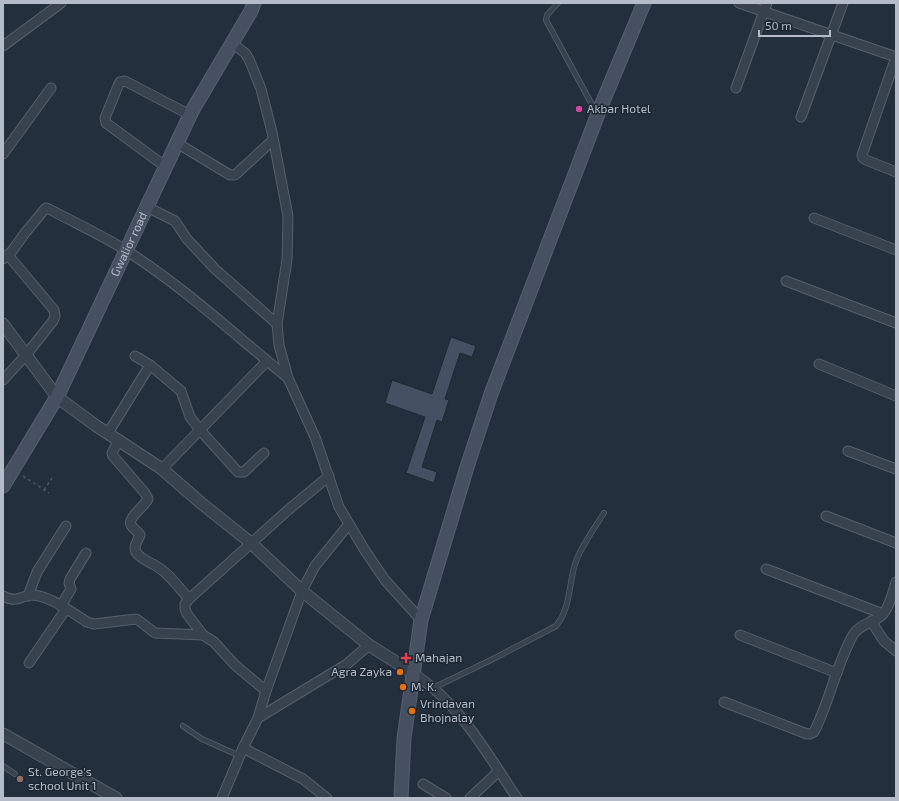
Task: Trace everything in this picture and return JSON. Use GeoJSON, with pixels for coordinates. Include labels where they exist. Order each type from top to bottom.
{"type":"FeatureCollection","features":[{"type":"Feature","properties":{"kind":"main road","name":"Gwalior road"},"geometry":{"type":"LineString","coordinates":[[3,486],[57,397],[190,115],[251,11],[254,3]]}},
{"type":"Feature","properties":{"kind":"main road"},"geometry":{"type":"LineString","coordinates":[[401,798],[404,738],[421,620],[467,467],[490,394],[597,115],[644,3]]}},
{"type":"Feature","properties":{"kind":"street"},"geometry":{"type":"LineString","coordinates":[[3,46],[61,3]]}},
{"type":"Feature","properties":{"kind":"street"},"geometry":{"type":"LineString","coordinates":[[739,3],[766,7],[832,35],[896,57],[862,155],[866,160],[896,172]]}},
{"type":"Feature","properties":{"kind":"street"},"geometry":{"type":"LineString","coordinates":[[801,117],[843,3]]}},
{"type":"Feature","properties":{"kind":"street"},"geometry":{"type":"LineString","coordinates":[[736,88],[766,7]]}},
{"type":"Feature","properties":{"kind":"street"},"geometry":{"type":"LineString","coordinates":[[232,43],[245,53],[253,68],[261,89],[288,216],[286,267],[277,324],[279,346],[288,378],[315,437],[337,504],[385,580],[421,620]]}},
{"type":"Feature","properties":{"kind":"street"},"geometry":{"type":"LineString","coordinates":[[166,167],[106,124],[105,118],[118,86],[120,82],[125,82],[190,115]]}},
{"type":"Feature","properties":{"kind":"street"},"geometry":{"type":"LineString","coordinates":[[3,154],[51,88]]}},
{"type":"Feature","properties":{"kind":"street"},"geometry":{"type":"LineString","coordinates":[[177,143],[230,175],[235,175],[273,140]]}},
{"type":"Feature","properties":{"kind":"street"},"geometry":{"type":"LineString","coordinates":[[147,207],[175,221],[187,239],[215,269],[277,324]]}},
{"type":"Feature","properties":{"kind":"street"},"geometry":{"type":"LineString","coordinates":[[3,380],[26,355],[53,321],[55,316],[55,313],[5,257],[12,251],[46,208],[127,251],[168,280],[288,378]]}},
{"type":"Feature","properties":{"kind":"street"},"geometry":{"type":"LineString","coordinates":[[814,218],[896,250]]}},
{"type":"Feature","properties":{"kind":"street"},"geometry":{"type":"LineString","coordinates":[[786,281],[896,323]]}},
{"type":"Feature","properties":{"kind":"street"},"geometry":{"type":"LineString","coordinates":[[3,324],[57,397],[162,469],[251,544],[302,591],[369,646],[413,673],[433,688],[452,707],[473,733],[517,798]]}},
{"type":"Feature","properties":{"kind":"street"},"geometry":{"type":"LineString","coordinates":[[135,356],[150,365],[181,391],[190,417],[240,473],[244,472],[264,453]]}},
{"type":"Feature","properties":{"kind":"street"},"geometry":{"type":"LineString","coordinates":[[162,469],[267,361]]}},
{"type":"Feature","properties":{"kind":"street"},"geometry":{"type":"LineString","coordinates":[[819,364],[896,396]]}},
{"type":"Feature","properties":{"kind":"street"},"geometry":{"type":"LineString","coordinates":[[108,433],[150,365]]}},
{"type":"Feature","properties":{"kind":"street"},"geometry":{"type":"LineString","coordinates":[[119,440],[112,453],[113,456],[145,493],[148,499],[146,504],[130,522],[131,526],[140,535],[135,551],[139,556],[157,566],[167,574],[189,599]]}},
{"type":"Feature","properties":{"kind":"street"},"geometry":{"type":"LineString","coordinates":[[848,451],[896,469]]}},
{"type":"Feature","properties":{"kind":"street"},"geometry":{"type":"LineString","coordinates":[[266,691],[235,664],[214,642],[203,635],[187,614],[185,609],[186,604],[189,599],[329,476]]}},
{"type":"Feature","properties":{"kind":"street"},"geometry":{"type":"LineString","coordinates":[[826,516],[896,543]]}},
{"type":"Feature","properties":{"kind":"street"},"geometry":{"type":"LineString","coordinates":[[222,798],[258,718],[266,691],[302,591],[316,566],[349,524]]}},
{"type":"Feature","properties":{"kind":"street"},"geometry":{"type":"LineString","coordinates":[[28,596],[38,572],[66,526]]}},
{"type":"Feature","properties":{"kind":"street"},"geometry":{"type":"LineString","coordinates":[[29,663],[63,607],[71,589],[69,583],[70,580],[86,553]]}},
{"type":"Feature","properties":{"kind":"street"},"geometry":{"type":"LineString","coordinates":[[766,569],[883,614]]}},
{"type":"Feature","properties":{"kind":"street"},"geometry":{"type":"LineString","coordinates":[[724,702],[810,734],[814,732],[854,633],[859,628],[883,614],[896,582]]}},
{"type":"Feature","properties":{"kind":"street"},"geometry":{"type":"LineString","coordinates":[[3,596],[12,600],[17,600],[28,596],[38,596],[48,599],[87,622],[94,624],[136,619],[155,633],[203,635]]}},
{"type":"Feature","properties":{"kind":"street"},"geometry":{"type":"LineString","coordinates":[[871,621],[884,641],[896,651]]}},
{"type":"Feature","properties":{"kind":"street"},"geometry":{"type":"LineString","coordinates":[[740,635],[837,673]]}},
{"type":"Feature","properties":{"kind":"street"},"geometry":{"type":"LineString","coordinates":[[258,718],[347,664],[369,646]]}},
{"type":"Feature","properties":{"kind":"street"},"geometry":{"type":"LineString","coordinates":[[3,734],[116,798]]}},
{"type":"Feature","properties":{"kind":"street"},"geometry":{"type":"LineString","coordinates":[[242,752],[303,779],[327,798]]}},
{"type":"Feature","properties":{"kind":"street"},"geometry":{"type":"LineString","coordinates":[[470,798],[499,771]]}},
{"type":"Feature","properties":{"kind":"street"},"geometry":{"type":"LineString","coordinates":[[423,784],[446,798]]}},
{"type":"Feature","properties":{"kind":"lane"},"geometry":{"type":"LineString","coordinates":[[558,3],[546,15],[546,20],[597,115]]}},
{"type":"Feature","properties":{"kind":"lane"},"geometry":{"type":"LineString","coordinates":[[433,688],[556,626],[561,618],[566,604],[578,557],[604,513]]}},
{"type":"Feature","properties":{"kind":"lane"},"geometry":{"type":"LineString","coordinates":[[182,726],[202,739],[242,752]]}},
{"type":"Feature","properties":{"kind":"lane"},"geometry":{"type":"LineString","coordinates":[[3,766],[15,774]]}},
{"type":"Feature","properties":{"kind":"path"},"geometry":{"type":"LineString","coordinates":[[12,470],[49,493]]}},
{"type":"Feature","properties":{"kind":"path"},"geometry":{"type":"LineString","coordinates":[[44,490],[52,478]]}},
{"type":"Feature","properties":{"kind":"building"},"geometry":{"type":"Polygon","coordinates":[[[451,337],[476,346],[472,357],[460,353],[445,399],[449,400],[442,422],[437,420],[422,467],[437,472],[434,483],[406,473],[425,417],[385,403],[392,380],[432,394],[451,337]]]}},
{"type":"Feature","properties":{"kind":"place","name":"Akbar Hotel"},"geometry":{"type":"Point","coordinates":[579,109]}},
{"type":"Feature","properties":{"kind":"place","name":"Mahajan"},"geometry":{"type":"Point","coordinates":[406,658]}},
{"type":"Feature","properties":{"kind":"place","name":"Agra Zayka"},"geometry":{"type":"Point","coordinates":[400,672]}},
{"type":"Feature","properties":{"kind":"place","name":"M. K."},"geometry":{"type":"Point","coordinates":[403,687]}},
{"type":"Feature","properties":{"kind":"place","name":"Vrindavan Bhojnalay"},"geometry":{"type":"Point","coordinates":[412,711]}},
{"type":"Feature","properties":{"kind":"place","name":"St. George's school Unit 1"},"geometry":{"type":"Point","coordinates":[20,779]}}]}
